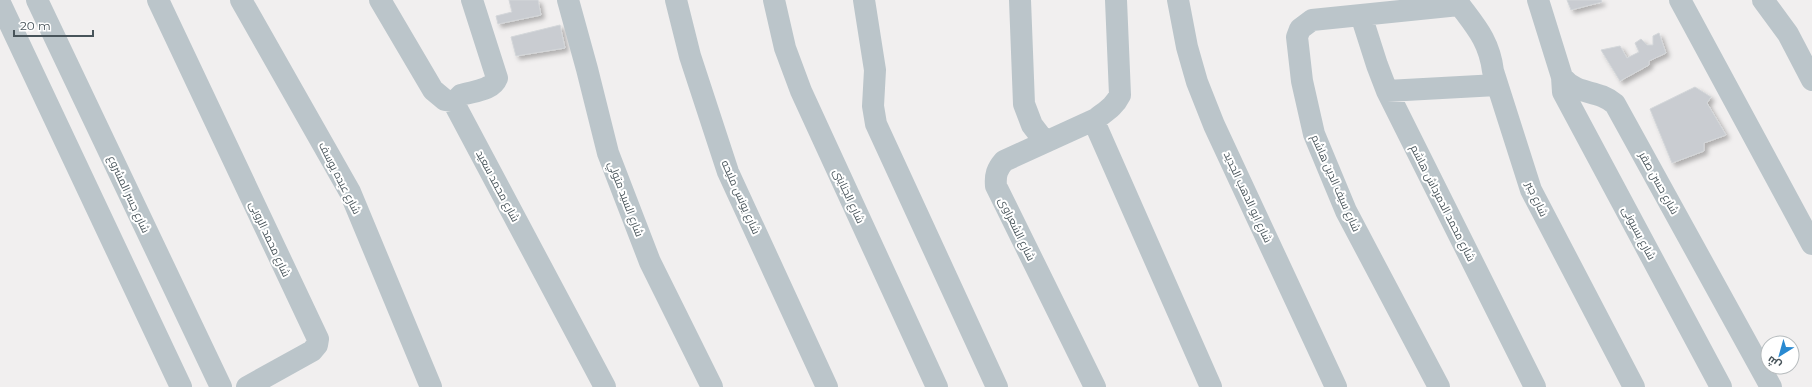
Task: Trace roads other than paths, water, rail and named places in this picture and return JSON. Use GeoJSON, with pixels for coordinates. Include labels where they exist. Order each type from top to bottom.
{"type":"FeatureCollection","features":[{"type":"Feature","properties":{"kind":"street","name":"شارع جسر المشروع"},"geometry":{"type":"LineString","coordinates":[[37,0],[221,387]]}},
{"type":"Feature","properties":{"kind":"street","name":"شارع محمد الروبى"},"geometry":{"type":"LineString","coordinates":[[158,0],[318,340],[317,345],[312,351],[247,387]]}},
{"type":"Feature","properties":{"kind":"street","name":"شارع عبده يوسف"},"geometry":{"type":"LineString","coordinates":[[241,0],[350,192],[431,387]]}},
{"type":"Feature","properties":{"kind":"street"},"geometry":{"type":"LineString","coordinates":[[380,0],[433,90],[445,100],[457,102],[461,95],[491,87],[495,84],[497,78],[472,0]]}},
{"type":"Feature","properties":{"kind":"street","name":"شارع السيد متولي"},"geometry":{"type":"LineString","coordinates":[[568,0],[588,69],[608,153],[650,262],[712,387]]}},
{"type":"Feature","properties":{"kind":"street","name":"شارع يونس مليحه"},"geometry":{"type":"LineString","coordinates":[[676,0],[690,56],[728,172],[827,387]]}},
{"type":"Feature","properties":{"kind":"street","name":"شارع الجناينى"},"geometry":{"type":"LineString","coordinates":[[774,0],[785,48],[801,91],[937,387]]}},
{"type":"Feature","properties":{"kind":"street"},"geometry":{"type":"LineString","coordinates":[[864,0],[875,70],[873,106],[876,124],[997,387]]}},
{"type":"Feature","properties":{"kind":"street"},"geometry":{"type":"LineString","coordinates":[[1020,0],[1024,104],[1032,125],[1046,142]]}},
{"type":"Feature","properties":{"kind":"street","name":"شارع الشعراوى"},"geometry":{"type":"LineString","coordinates":[[1095,387],[996,186],[996,172],[1004,161],[1096,119],[1116,103],[1120,95],[1116,0]]}},
{"type":"Feature","properties":{"kind":"street","name":"شارع ابو الدهب الجديد"},"geometry":{"type":"LineString","coordinates":[[1178,0],[1187,47],[1197,82],[1214,125],[1336,387]]}},
{"type":"Feature","properties":{"kind":"street"},"geometry":{"type":"LineString","coordinates":[[1538,0],[1562,77]]}},
{"type":"Feature","properties":{"kind":"street"},"geometry":{"type":"LineString","coordinates":[[1680,0],[1812,244]]}},
{"type":"Feature","properties":{"kind":"street"},"geometry":{"type":"LineString","coordinates":[[1763,0],[1788,34],[1812,80]]}},
{"type":"Feature","properties":{"kind":"street","name":"شارع سيف الدين هاشم"},"geometry":{"type":"LineString","coordinates":[[1439,387],[1346,211],[1314,134],[1302,81],[1297,36],[1300,30],[1312,20],[1458,2]]}},
{"type":"Feature","properties":{"kind":"street","name":"شارع جبر"},"geometry":{"type":"LineString","coordinates":[[1458,2],[1485,40],[1491,56],[1497,85],[1531,190],[1634,387]]}},
{"type":"Feature","properties":{"kind":"street"},"geometry":{"type":"LineString","coordinates":[[0,3],[181,387]]}},
{"type":"Feature","properties":{"kind":"street","name":"شارع محمد الدمرداش هاشم"},"geometry":{"type":"LineString","coordinates":[[1361,15],[1387,91],[1535,387]]}},
{"type":"Feature","properties":{"kind":"street","name":"شارع بسيونى"},"geometry":{"type":"LineString","coordinates":[[1562,77],[1564,92],[1721,387]]}},
{"type":"Feature","properties":{"kind":"street","name":"شارع حسن صقر"},"geometry":{"type":"LineString","coordinates":[[1562,77],[1569,85],[1578,91],[1598,94],[1608,98],[1615,104],[1771,387]]}},
{"type":"Feature","properties":{"kind":"street"},"geometry":{"type":"LineString","coordinates":[[1387,91],[1497,85]]}},
{"type":"Feature","properties":{"kind":"street","name":"شارع محمد سعيد"},"geometry":{"type":"LineString","coordinates":[[457,102],[456,107],[605,387]]}},
{"type":"Feature","properties":{"kind":"street"},"geometry":{"type":"LineString","coordinates":[[1096,119],[1096,126],[1211,387]]}}]}
